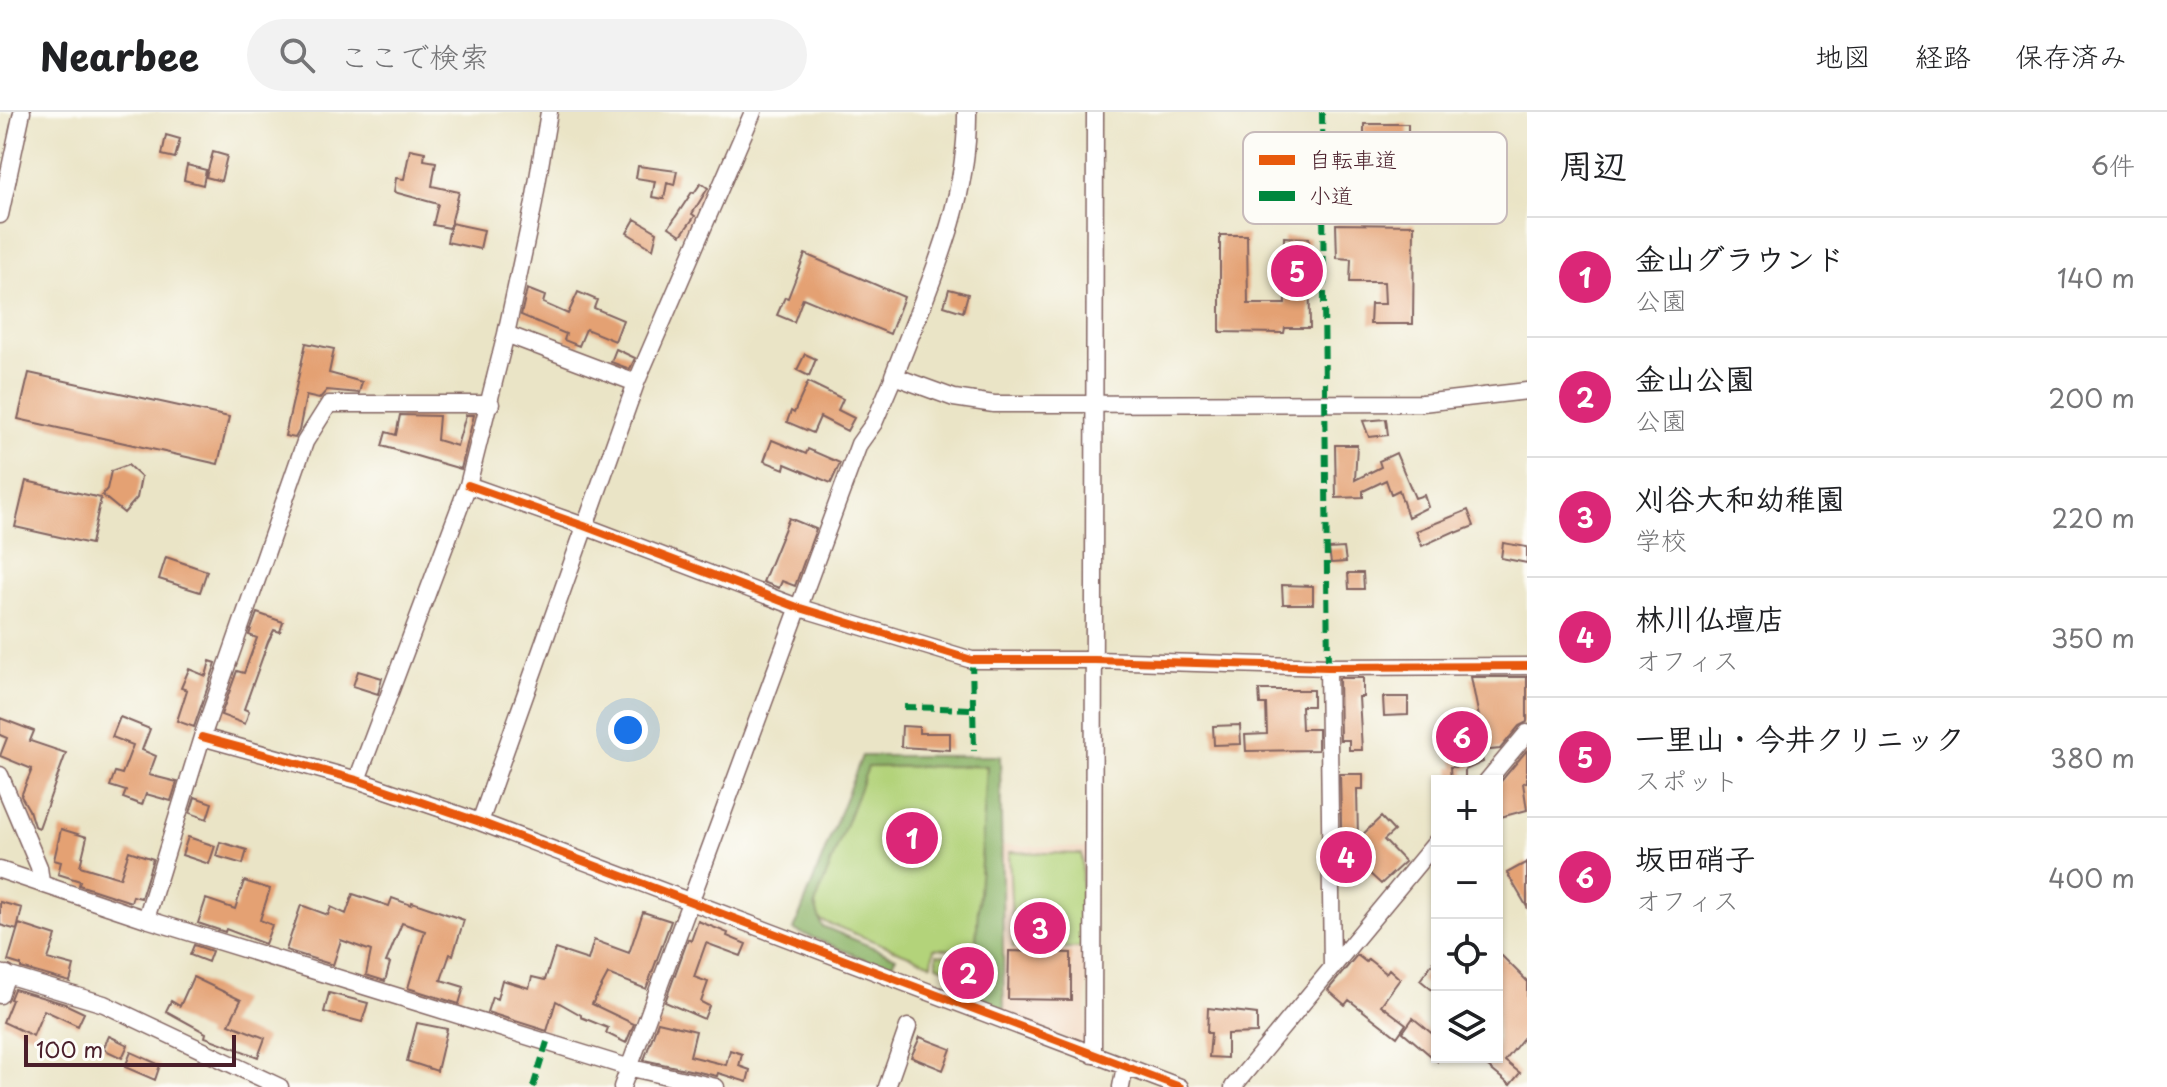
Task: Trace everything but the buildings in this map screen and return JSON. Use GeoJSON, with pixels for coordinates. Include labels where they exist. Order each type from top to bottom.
{"type":"FeatureCollection","features":[{"type":"Feature","properties":{"kind":"street"},"geometry":{"type":"LineString","coordinates":[[0,215],[22,112]]}},
{"type":"Feature","properties":{"kind":"street"},"geometry":{"type":"LineString","coordinates":[[357,780],[468,485],[491,404],[533,208],[549,112]]}},
{"type":"Feature","properties":{"kind":"street"},"geometry":{"type":"LineString","coordinates":[[480,822],[636,383],[753,112]]}},
{"type":"Feature","properties":{"kind":"street"},"geometry":{"type":"LineString","coordinates":[[622,1087],[859,444],[874,423],[894,376],[955,214],[966,163],[967,112]]}},
{"type":"Feature","properties":{"kind":"street"},"geometry":{"type":"LineString","coordinates":[[1093,1055],[1095,112]]}},
{"type":"Feature","properties":{"kind":"street"},"geometry":{"type":"LineString","coordinates":[[506,334],[636,383]]}},
{"type":"Feature","properties":{"kind":"street"},"geometry":{"type":"LineString","coordinates":[[894,376],[954,398],[994,404],[1422,403],[1527,391]]}},
{"type":"Feature","properties":{"kind":"street"},"geometry":{"type":"LineString","coordinates":[[146,919],[202,737],[305,442],[329,404],[491,404]]}},
{"type":"Feature","properties":{"kind":"street"},"geometry":{"type":"LineString","coordinates":[[468,485],[797,607],[972,660],[1095,660],[1328,667],[1527,666]]}},
{"type":"Feature","properties":{"kind":"street"},"geometry":{"type":"LineString","coordinates":[[1328,667],[1332,968]]}},
{"type":"Feature","properties":{"kind":"street"},"geometry":{"type":"LineString","coordinates":[[1492,775],[1527,733]]}},
{"type":"Feature","properties":{"kind":"street"},"geometry":{"type":"LineString","coordinates":[[202,737],[357,780],[480,822],[1180,1087]]}},
{"type":"Feature","properties":{"kind":"street"},"geometry":{"type":"LineString","coordinates":[[0,776],[39,867],[41,882]]}},
{"type":"Feature","properties":{"kind":"street"},"geometry":{"type":"LineString","coordinates":[[1233,1087],[1432,847]]}},
{"type":"Feature","properties":{"kind":"street"},"geometry":{"type":"LineString","coordinates":[[0,870],[146,919],[627,1067],[716,1087]]}},
{"type":"Feature","properties":{"kind":"street"},"geometry":{"type":"LineString","coordinates":[[0,995],[4,974],[104,1004],[280,1087]]}},
{"type":"Feature","properties":{"kind":"street"},"geometry":{"type":"LineString","coordinates":[[887,1087],[908,1027]]}},
{"type":"Feature","properties":{"kind":"street"},"geometry":{"type":"LineString","coordinates":[[1121,1087],[1125,1066]]}},
{"type":"Feature","properties":{"kind":"shaded area"},"geometry":{"type":"Polygon","coordinates":[[[998,845],[1088,848],[1086,1046],[986,1008],[998,845]]]}},
{"type":"Feature","properties":{"kind":"green space"},"geometry":{"type":"Polygon","coordinates":[[[862,756],[1000,756],[1004,1010],[979,999],[974,973],[987,766],[868,767],[815,905],[822,926],[896,957],[891,970],[794,930],[862,756]]]}},
{"type":"Feature","properties":{"kind":"green space"},"geometry":{"type":"Polygon","coordinates":[[[992,760],[980,952],[934,948],[932,964],[807,915],[867,761],[992,760]]]}},
{"type":"Feature","properties":{"kind":"green space"},"geometry":{"type":"Polygon","coordinates":[[[1009,852],[1082,854],[1081,948],[1013,947],[1009,852]]]}},
{"type":"Feature","properties":{"kind":"green space"},"geometry":{"type":"Polygon","coordinates":[[[937,954],[980,959],[978,980],[937,965],[937,954]]]}},
{"type":"Feature","properties":{"kind":"marked path"},"geometry":{"type":"LineString","coordinates":[[1322,112],[1322,132]]}},
{"type":"Feature","properties":{"kind":"marked path"},"geometry":{"type":"LineString","coordinates":[[1323,224],[1328,667]]}},
{"type":"Feature","properties":{"kind":"marked path"},"geometry":{"type":"LineString","coordinates":[[972,660],[974,751]]}},
{"type":"Feature","properties":{"kind":"marked path"},"geometry":{"type":"LineString","coordinates":[[904,707],[973,709]]}},
{"type":"Feature","properties":{"kind":"marked path"},"geometry":{"type":"LineString","coordinates":[[533,1087],[547,1042]]}},
{"type":"Feature","properties":{"kind":"cycle path"},"geometry":{"type":"LineString","coordinates":[[468,485],[797,607],[972,660],[1095,660],[1328,667],[1527,666]]}},
{"type":"Feature","properties":{"kind":"cycle path"},"geometry":{"type":"LineString","coordinates":[[202,737],[357,780],[480,822],[1180,1087]]}},
{"type":"Feature","properties":{"kind":"place","name":"一里山・今井クリニック"},"geometry":{"type":"Point","coordinates":[1297,271]}},
{"type":"Feature","properties":{"kind":"place","name":"坂田硝子"},"geometry":{"type":"Point","coordinates":[1462,737]}},
{"type":"Feature","properties":{"kind":"place","name":"金山グラウンド"},"geometry":{"type":"Point","coordinates":[912,838]}},
{"type":"Feature","properties":{"kind":"place","name":"林川仏壇店"},"geometry":{"type":"Point","coordinates":[1346,857]}},
{"type":"Feature","properties":{"kind":"place","name":"刈谷大和幼稚園"},"geometry":{"type":"Point","coordinates":[1040,928]}},
{"type":"Feature","properties":{"kind":"place","name":"金山公園"},"geometry":{"type":"Point","coordinates":[968,973]}}]}
